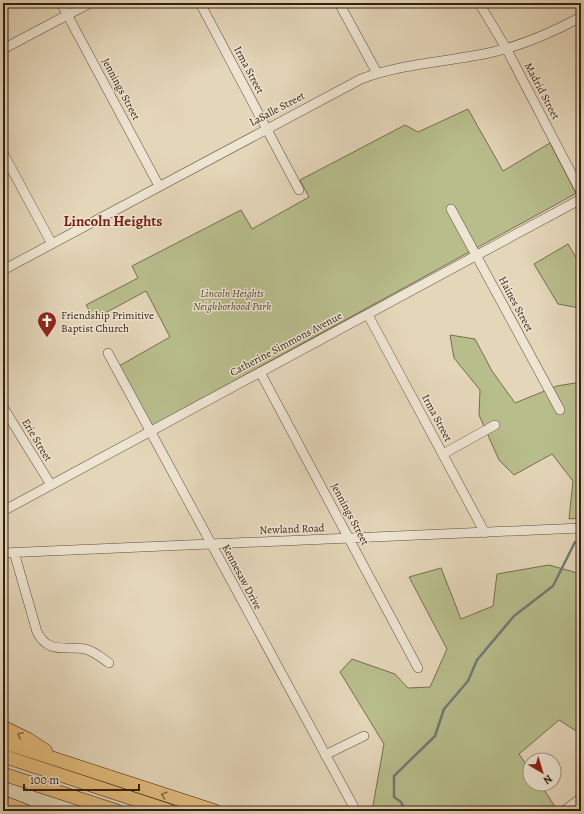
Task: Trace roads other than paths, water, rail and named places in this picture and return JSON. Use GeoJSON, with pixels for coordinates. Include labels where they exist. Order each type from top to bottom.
{"type":"FeatureCollection","features":[{"type":"Feature","properties":{"kind":"highway"},"geometry":{"type":"LineString","coordinates":[[3,727],[28,739],[60,760]]}},
{"type":"Feature","properties":{"kind":"highway"},"geometry":{"type":"LineString","coordinates":[[3,742],[215,811]]}},
{"type":"Feature","properties":{"kind":"highway"},"geometry":{"type":"LineString","coordinates":[[3,756],[170,811]]}},
{"type":"Feature","properties":{"kind":"highway"},"geometry":{"type":"LineString","coordinates":[[3,774],[116,811]]}},
{"type":"Feature","properties":{"kind":"highway"},"geometry":{"type":"LineString","coordinates":[[3,802],[26,811]]}},
{"type":"Feature","properties":{"kind":"street","name":"Jennings Street"},"geometry":{"type":"LineString","coordinates":[[61,3],[159,186]]}},
{"type":"Feature","properties":{"kind":"street"},"geometry":{"type":"LineString","coordinates":[[3,49],[90,3]]}},
{"type":"Feature","properties":{"kind":"street","name":"Irma Street"},"geometry":{"type":"LineString","coordinates":[[200,3],[300,190]]}},
{"type":"Feature","properties":{"kind":"street"},"geometry":{"type":"LineString","coordinates":[[339,3],[377,73]]}},
{"type":"Feature","properties":{"kind":"street","name":"Madrid Street"},"geometry":{"type":"LineString","coordinates":[[478,3],[506,48],[581,192]]}},
{"type":"Feature","properties":{"kind":"street","name":"LaSalle Street"},"geometry":{"type":"LineString","coordinates":[[3,270],[344,87],[377,73],[506,48],[537,38],[581,17]]}},
{"type":"Feature","properties":{"kind":"street"},"geometry":{"type":"LineString","coordinates":[[3,153],[52,244]]}},
{"type":"Feature","properties":{"kind":"street","name":"Catherine Simmons Avenue"},"geometry":{"type":"LineString","coordinates":[[3,510],[368,315],[581,199]]}},
{"type":"Feature","properties":{"kind":"street","name":"Haines Street"},"geometry":{"type":"LineString","coordinates":[[451,210],[560,410]]}},
{"type":"Feature","properties":{"kind":"street","name":"Irma Street"},"geometry":{"type":"LineString","coordinates":[[368,315],[485,533]]}},
{"type":"Feature","properties":{"kind":"street","name":"Kennesaw Drive"},"geometry":{"type":"LineString","coordinates":[[108,353],[356,811]]}},
{"type":"Feature","properties":{"kind":"street","name":"Jennings Street"},"geometry":{"type":"LineString","coordinates":[[260,372],[418,668]]}},
{"type":"Feature","properties":{"kind":"street","name":"Erie Street"},"geometry":{"type":"LineString","coordinates":[[3,406],[50,485]]}},
{"type":"Feature","properties":{"kind":"street"},"geometry":{"type":"LineString","coordinates":[[443,454],[495,425]]}},
{"type":"Feature","properties":{"kind":"street","name":"Newland Road"},"geometry":{"type":"LineString","coordinates":[[3,553],[581,528]]}},
{"type":"Feature","properties":{"kind":"street"},"geometry":{"type":"LineString","coordinates":[[14,552],[37,632],[42,639],[55,647],[82,648],[92,651],[109,663]]}},
{"type":"Feature","properties":{"kind":"street"},"geometry":{"type":"LineString","coordinates":[[325,754],[364,736]]}},
{"type":"Feature","properties":{"kind":"street"},"geometry":{"type":"LineString","coordinates":[[564,811],[581,798]]}},
{"type":"Feature","properties":{"kind":"waterway"},"geometry":{"type":"LineString","coordinates":[[398,811],[403,806],[401,802],[394,797],[394,776],[435,736],[444,709],[468,681],[477,660],[514,616],[553,586],[575,542]]}},
{"type":"Feature","properties":{"kind":"place","name":"Friendship Primitive Baptist Church"},"geometry":{"type":"Point","coordinates":[47,338]}},
{"type":"Feature","properties":{"kind":"district","name":"Lincoln Heights"},"geometry":{"type":"Point","coordinates":[113,221]}},
{"type":"Feature","properties":{"kind":"park label","name":"Lincoln Heights Neighborhood Park"},"geometry":{"type":"Point","coordinates":[232,299]}}]}
